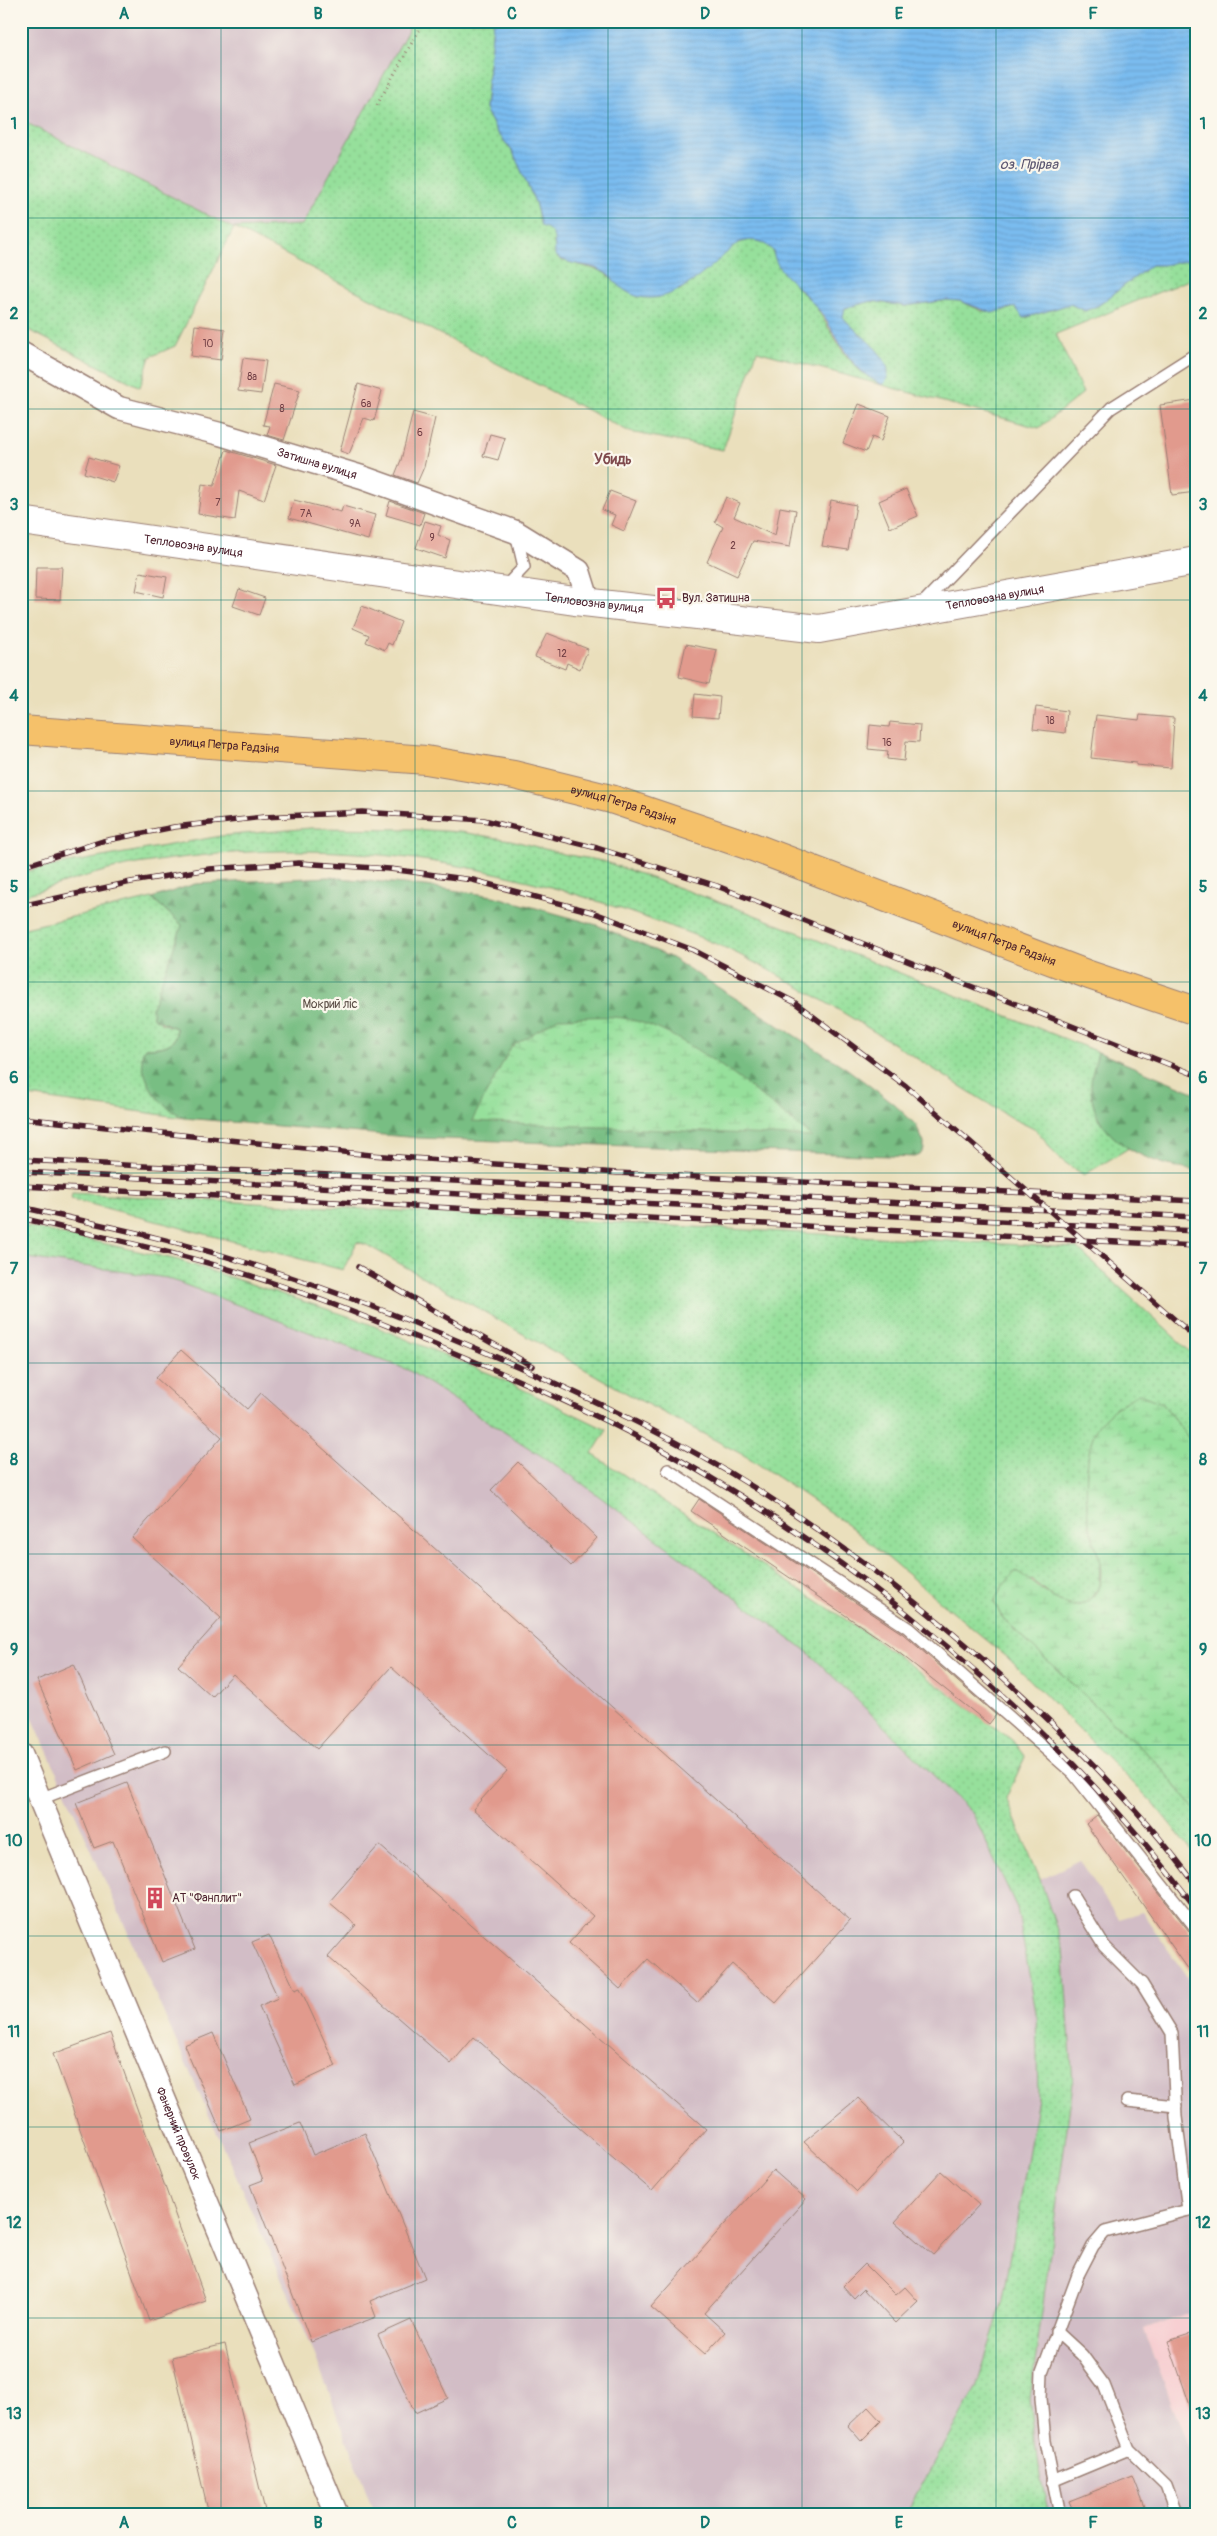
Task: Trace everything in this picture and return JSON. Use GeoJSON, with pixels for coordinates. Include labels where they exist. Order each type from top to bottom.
{"type":"FeatureCollection","features":[{"type":"Feature","properties":{"kind":"main road","name":"вулиця Петра Радзіня"},"geometry":{"type":"LineString","coordinates":[[21,730],[426,760],[514,775],[611,799],[754,848],[1088,975],[1196,1011]]}},
{"type":"Feature","properties":{"kind":"street","name":"Затишна вулиця"},"geometry":{"type":"LineString","coordinates":[[21,353],[119,408],[220,434],[362,477],[516,532],[579,571],[589,603]]}},
{"type":"Feature","properties":{"kind":"street","name":"Тепловозна вулиця"},"geometry":{"type":"LineString","coordinates":[[21,520],[589,603],[819,630],[1196,561]]}},
{"type":"Feature","properties":{"kind":"street","name":"Фанерний провулок"},"geometry":{"type":"LineString","coordinates":[[21,1754],[337,2515]]}},
{"type":"Feature","properties":{"kind":"lane"},"geometry":{"type":"LineString","coordinates":[[914,612],[1110,408],[1196,354]]}},
{"type":"Feature","properties":{"kind":"lane"},"geometry":{"type":"LineString","coordinates":[[502,590],[524,567],[516,532]]}},
{"type":"Feature","properties":{"kind":"lane"},"geometry":{"type":"LineString","coordinates":[[668,1470],[908,1628],[1073,1773],[1196,1928]]}},
{"type":"Feature","properties":{"kind":"lane"},"geometry":{"type":"LineString","coordinates":[[40,1799],[165,1751]]}},
{"type":"Feature","properties":{"kind":"lane"},"geometry":{"type":"LineString","coordinates":[[1060,2515],[1045,2441],[1041,2398],[1042,2372],[1078,2275],[1093,2246],[1106,2232],[1192,2209],[1176,2106],[1172,2033],[1142,1984],[1104,1946],[1073,1896]]}},
{"type":"Feature","properties":{"kind":"lane"},"geometry":{"type":"LineString","coordinates":[[1127,2101],[1176,2106]]}},
{"type":"Feature","properties":{"kind":"lane"},"geometry":{"type":"LineString","coordinates":[[1056,2331],[1082,2355],[1104,2386],[1129,2449],[1166,2485],[1176,2515]]}},
{"type":"Feature","properties":{"kind":"lane"},"geometry":{"type":"LineString","coordinates":[[1052,2481],[1129,2449]]}},
{"type":"Feature","properties":{"kind":"path"},"geometry":{"type":"LineString","coordinates":[[378,105],[424,21]]}},
{"type":"Feature","properties":{"kind":"shaded area"},"geometry":{"type":"Polygon","coordinates":[[[21,21],[413,21],[302,225],[234,228],[21,120],[21,21]]]}},
{"type":"Feature","properties":{"kind":"shaded area","name":"АТ \"Фанплит\""},"geometry":{"type":"Polygon","coordinates":[[[21,1257],[167,1278],[408,1370],[568,1473],[808,1652],[973,1814],[1017,1908],[1036,2012],[1038,2098],[1003,2300],[976,2389],[905,2515],[375,2515],[311,2345],[21,1692],[21,1257]]]}},
{"type":"Feature","properties":{"kind":"shaded area"},"geometry":{"type":"Polygon","coordinates":[[[1080,1860],[1118,1919],[1142,1912],[1196,1990],[1196,2310],[1144,2330],[1196,2468],[1196,2515],[1049,2515],[1038,2466],[1030,2400],[1073,2083],[1063,1948],[1040,1879],[1080,1860]]]}},
{"type":"Feature","properties":{"kind":"shaded area"},"geometry":{"type":"Polygon","coordinates":[[[1196,2310],[1196,2468],[1144,2330],[1196,2310]]]}},
{"type":"Feature","properties":{"kind":"green space"},"geometry":{"type":"Polygon","coordinates":[[[413,21],[512,21],[493,24],[485,109],[497,132],[513,152],[535,202],[541,226],[549,228],[555,234],[554,243],[561,260],[602,271],[628,292],[641,297],[680,290],[738,243],[753,240],[761,242],[773,251],[774,256],[797,288],[813,302],[844,353],[859,370],[880,384],[875,349],[842,317],[845,308],[872,301],[905,306],[947,300],[960,301],[982,311],[1006,310],[1015,307],[1024,318],[1070,304],[1085,311],[1099,305],[1151,265],[1163,265],[1196,259],[1196,277],[1056,334],[1083,393],[1039,428],[757,351],[723,450],[630,432],[234,228],[175,346],[150,357],[140,387],[21,326],[21,120],[233,228],[302,225],[413,21]]]}},
{"type":"Feature","properties":{"kind":"green space"},"geometry":{"type":"Polygon","coordinates":[[[311,828],[411,829],[460,832],[511,840],[563,854],[603,861],[747,912],[1098,1052],[1092,1095],[1094,1107],[1105,1128],[1129,1148],[1084,1175],[1059,1158],[1034,1129],[1008,1116],[876,1032],[775,973],[703,938],[576,894],[515,878],[453,865],[392,856],[330,852],[267,851],[203,855],[138,864],[94,874],[21,896],[21,873],[40,868],[221,836],[311,828]]]}},
{"type":"Feature","properties":{"kind":"green space","name":"Мокрий ліс"},"geometry":{"type":"Polygon","coordinates":[[[328,877],[425,886],[493,896],[597,925],[670,957],[846,1068],[894,1104],[916,1125],[924,1143],[924,1149],[920,1155],[915,1157],[419,1138],[184,1118],[164,1104],[154,1094],[147,1080],[142,1062],[142,1053],[145,1048],[167,1045],[171,1043],[176,1034],[176,1028],[153,1018],[152,1008],[182,925],[152,898],[195,884],[328,877]]]}},
{"type":"Feature","properties":{"kind":"green space"},"geometry":{"type":"Polygon","coordinates":[[[152,898],[182,925],[183,929],[160,1023],[176,1028],[176,1035],[171,1043],[145,1048],[168,1107],[184,1118],[21,1095],[21,929],[152,898]]]}},
{"type":"Feature","properties":{"kind":"green space"},"geometry":{"type":"Polygon","coordinates":[[[558,1018],[623,1018],[647,1024],[671,1035],[697,1050],[747,1085],[812,1137],[472,1121],[511,1047],[558,1018]]]}},
{"type":"Feature","properties":{"kind":"green space"},"geometry":{"type":"Polygon","coordinates":[[[1098,1052],[1196,1093],[1196,1171],[1161,1163],[1128,1148],[1102,1124],[1095,1108],[1091,1090],[1092,1076],[1098,1052]]]}},
{"type":"Feature","properties":{"kind":"green space"},"geometry":{"type":"Polygon","coordinates":[[[72,1193],[1077,1248],[1196,1357],[1196,1448],[1162,1403],[1087,1466],[1087,1505],[1090,1529],[1100,1561],[1099,1587],[1088,1602],[1075,1606],[1059,1602],[1032,1580],[994,1602],[1003,1619],[1158,1764],[1196,1811],[1196,1856],[1153,1803],[1007,1657],[847,1524],[749,1458],[630,1395],[367,1245],[357,1242],[343,1270],[71,1199],[72,1193]]]}},
{"type":"Feature","properties":{"kind":"green space"},"geometry":{"type":"Polygon","coordinates":[[[21,1225],[178,1260],[357,1319],[493,1375],[607,1430],[592,1454],[868,1634],[1012,1740],[1025,1757],[1006,1798],[1040,1879],[1063,1948],[1073,2083],[1030,2400],[1038,2466],[1049,2515],[905,2515],[976,2389],[1003,2300],[1038,2098],[1036,2012],[1017,1908],[973,1814],[808,1652],[568,1473],[408,1370],[167,1278],[21,1257],[21,1225]]]}},
{"type":"Feature","properties":{"kind":"green space"},"geometry":{"type":"Polygon","coordinates":[[[1139,1394],[1162,1403],[1196,1448],[1196,1811],[1158,1764],[1003,1619],[994,1602],[1002,1587],[1016,1571],[1052,1597],[1067,1605],[1078,1606],[1089,1600],[1095,1593],[1101,1579],[1101,1572],[1087,1508],[1086,1493],[1090,1448],[1093,1435],[1102,1421],[1117,1407],[1139,1394]]]}},
{"type":"Feature","properties":{"kind":"water","name":"оз. Прірва"},"geometry":{"type":"Polygon","coordinates":[[[512,21],[1196,21],[1196,259],[1163,265],[1151,265],[1099,305],[1085,311],[1070,304],[1024,318],[1015,307],[992,313],[960,301],[947,300],[905,306],[872,301],[845,308],[843,317],[875,348],[887,366],[888,375],[884,384],[880,384],[857,367],[821,313],[807,296],[783,273],[773,251],[761,242],[753,240],[738,243],[688,284],[674,292],[659,297],[644,298],[629,293],[596,268],[571,263],[555,255],[554,237],[550,231],[541,226],[535,202],[513,152],[497,132],[485,109],[493,23],[512,21]]]}},
{"type":"Feature","properties":{"kind":"building"},"geometry":{"type":"Polygon","coordinates":[[[195,325],[225,329],[221,360],[191,356],[195,325]]]}},
{"type":"Feature","properties":{"kind":"building"},"geometry":{"type":"Polygon","coordinates":[[[243,358],[266,361],[261,394],[238,391],[243,358]]]}},
{"type":"Feature","properties":{"kind":"building"},"geometry":{"type":"Polygon","coordinates":[[[274,384],[300,390],[284,440],[267,435],[270,426],[263,425],[274,384]]]}},
{"type":"Feature","properties":{"kind":"building"},"geometry":{"type":"Polygon","coordinates":[[[358,384],[382,391],[374,421],[364,418],[349,454],[340,451],[358,384]]]}},
{"type":"Feature","properties":{"kind":"building"},"geometry":{"type":"Polygon","coordinates":[[[1196,400],[1196,492],[1172,495],[1160,405],[1196,400]]]}},
{"type":"Feature","properties":{"kind":"building"},"geometry":{"type":"Polygon","coordinates":[[[859,404],[890,416],[881,441],[872,437],[866,452],[843,443],[859,404]]]}},
{"type":"Feature","properties":{"kind":"building"},"geometry":{"type":"Polygon","coordinates":[[[413,412],[435,418],[424,467],[417,483],[395,475],[401,460],[413,412]]]}},
{"type":"Feature","properties":{"kind":"building"},"geometry":{"type":"Polygon","coordinates":[[[490,434],[505,438],[498,460],[483,456],[490,434]]]}},
{"type":"Feature","properties":{"kind":"building"},"geometry":{"type":"Polygon","coordinates":[[[226,450],[276,465],[264,500],[239,491],[235,520],[198,514],[202,484],[214,486],[226,450]]]}},
{"type":"Feature","properties":{"kind":"building"},"geometry":{"type":"Polygon","coordinates":[[[89,457],[119,466],[113,482],[84,473],[89,457]]]}},
{"type":"Feature","properties":{"kind":"building"},"geometry":{"type":"Polygon","coordinates":[[[906,489],[918,516],[890,528],[879,501],[906,489]]]}},
{"type":"Feature","properties":{"kind":"building"},"geometry":{"type":"Polygon","coordinates":[[[610,491],[636,501],[624,531],[611,525],[615,515],[602,510],[610,491]]]}},
{"type":"Feature","properties":{"kind":"building"},"geometry":{"type":"Polygon","coordinates":[[[726,497],[740,503],[734,517],[775,536],[780,507],[796,510],[790,547],[753,541],[737,576],[707,562],[723,527],[715,522],[726,497]]]}},
{"type":"Feature","properties":{"kind":"building"},"geometry":{"type":"Polygon","coordinates":[[[294,500],[341,512],[343,506],[375,515],[368,540],[289,518],[294,500]]]}},
{"type":"Feature","properties":{"kind":"building"},"geometry":{"type":"Polygon","coordinates":[[[831,500],[856,505],[848,550],[822,546],[831,500]]]}},
{"type":"Feature","properties":{"kind":"building"},"geometry":{"type":"Polygon","coordinates":[[[390,501],[424,513],[420,525],[386,515],[390,501]]]}},
{"type":"Feature","properties":{"kind":"building"},"geometry":{"type":"Polygon","coordinates":[[[425,521],[441,526],[438,535],[450,540],[445,558],[416,548],[425,521]]]}},
{"type":"Feature","properties":{"kind":"building"},"geometry":{"type":"Polygon","coordinates":[[[36,567],[62,567],[60,600],[35,599],[36,567]]]}},
{"type":"Feature","properties":{"kind":"building"},"geometry":{"type":"Polygon","coordinates":[[[140,572],[167,577],[163,597],[136,591],[140,572]]]}},
{"type":"Feature","properties":{"kind":"building"},"geometry":{"type":"Polygon","coordinates":[[[239,589],[265,598],[259,615],[233,606],[239,589]]]}},
{"type":"Feature","properties":{"kind":"building"},"geometry":{"type":"Polygon","coordinates":[[[362,606],[401,622],[392,645],[388,643],[385,650],[366,642],[369,635],[353,628],[362,606]]]}},
{"type":"Feature","properties":{"kind":"building"},"geometry":{"type":"Polygon","coordinates":[[[547,633],[588,649],[580,669],[567,663],[565,669],[535,657],[547,633]]]}},
{"type":"Feature","properties":{"kind":"building"},"geometry":{"type":"Polygon","coordinates":[[[686,644],[717,650],[709,684],[679,677],[686,644]]]}},
{"type":"Feature","properties":{"kind":"building"},"geometry":{"type":"Polygon","coordinates":[[[695,694],[720,697],[718,718],[693,716],[695,694]]]}},
{"type":"Feature","properties":{"kind":"building"},"geometry":{"type":"Polygon","coordinates":[[[1036,707],[1067,711],[1065,733],[1033,729],[1036,707]]]}},
{"type":"Feature","properties":{"kind":"building"},"geometry":{"type":"Polygon","coordinates":[[[1096,715],[1139,720],[1140,715],[1174,718],[1171,768],[1091,758],[1096,715]]]}},
{"type":"Feature","properties":{"kind":"building"},"geometry":{"type":"Polygon","coordinates":[[[890,722],[920,725],[919,742],[906,741],[904,761],[887,759],[888,751],[868,749],[870,725],[889,727],[890,722]]]}},
{"type":"Feature","properties":{"kind":"building"},"geometry":{"type":"Polygon","coordinates":[[[181,1350],[247,1409],[261,1393],[850,1920],[776,2003],[732,1964],[697,2003],[648,1959],[620,1989],[569,1943],[593,1916],[473,1809],[507,1771],[391,1667],[317,1749],[233,1674],[212,1697],[178,1666],[221,1618],[132,1538],[222,1437],[156,1378],[181,1350]]]}},
{"type":"Feature","properties":{"kind":"building"},"geometry":{"type":"Polygon","coordinates":[[[518,1462],[597,1538],[571,1566],[491,1490],[518,1462]]]}},
{"type":"Feature","properties":{"kind":"building"},"geometry":{"type":"Polygon","coordinates":[[[699,1499],[903,1634],[996,1715],[989,1724],[888,1644],[691,1511],[699,1499]]]}},
{"type":"Feature","properties":{"kind":"building"},"geometry":{"type":"Polygon","coordinates":[[[74,1664],[114,1754],[77,1770],[37,1680],[74,1664]]]}},
{"type":"Feature","properties":{"kind":"building","name":"АТ \"Фанплит\""},"geometry":{"type":"Polygon","coordinates":[[[127,1783],[195,1949],[162,1962],[113,1841],[94,1848],[76,1803],[127,1783]]]}},
{"type":"Feature","properties":{"kind":"building"},"geometry":{"type":"Polygon","coordinates":[[[1097,1815],[1196,1940],[1196,1980],[1086,1824],[1097,1815]]]}},
{"type":"Feature","properties":{"kind":"building"},"geometry":{"type":"Polygon","coordinates":[[[379,1845],[706,2129],[652,2191],[474,2037],[451,2064],[328,1957],[356,1925],[329,1902],[379,1845]]]}},
{"type":"Feature","properties":{"kind":"building"},"geometry":{"type":"Polygon","coordinates":[[[269,1935],[295,1990],[300,1988],[336,2066],[295,2085],[259,2006],[278,1998],[252,1942],[269,1935]]]}},
{"type":"Feature","properties":{"kind":"building"},"geometry":{"type":"Polygon","coordinates":[[[110,2033],[206,2301],[149,2321],[53,2054],[110,2033]]]}},
{"type":"Feature","properties":{"kind":"building"},"geometry":{"type":"Polygon","coordinates":[[[213,2033],[250,2119],[221,2131],[184,2045],[213,2033]]]}},
{"type":"Feature","properties":{"kind":"building"},"geometry":{"type":"Polygon","coordinates":[[[858,2098],[903,2142],[857,2192],[804,2142],[858,2098]]]}},
{"type":"Feature","properties":{"kind":"building"},"geometry":{"type":"Polygon","coordinates":[[[300,2123],[313,2155],[365,2133],[425,2278],[370,2301],[376,2317],[311,2342],[250,2185],[263,2180],[249,2143],[300,2123]]]}},
{"type":"Feature","properties":{"kind":"building"},"geometry":{"type":"Polygon","coordinates":[[[773,2170],[806,2199],[704,2313],[725,2332],[705,2354],[651,2307],[773,2170]]]}},
{"type":"Feature","properties":{"kind":"building"},"geometry":{"type":"Polygon","coordinates":[[[941,2171],[979,2205],[933,2255],[895,2222],[941,2171]]]}},
{"type":"Feature","properties":{"kind":"building"},"geometry":{"type":"Polygon","coordinates":[[[865,2264],[896,2295],[905,2287],[918,2301],[895,2323],[863,2289],[854,2298],[843,2286],[865,2264]]]}},
{"type":"Feature","properties":{"kind":"building"},"geometry":{"type":"Polygon","coordinates":[[[411,2320],[448,2398],[415,2413],[378,2335],[411,2320]]]}},
{"type":"Feature","properties":{"kind":"building"},"geometry":{"type":"Polygon","coordinates":[[[1196,2332],[1196,2414],[1193,2414],[1168,2341],[1196,2332]]]}},
{"type":"Feature","properties":{"kind":"building"},"geometry":{"type":"Polygon","coordinates":[[[225,2344],[266,2515],[209,2515],[172,2357],[225,2344]]]}},
{"type":"Feature","properties":{"kind":"building"},"geometry":{"type":"Polygon","coordinates":[[[868,2407],[881,2421],[861,2441],[848,2426],[868,2407]]]}},
{"type":"Feature","properties":{"kind":"building"},"geometry":{"type":"Polygon","coordinates":[[[1133,2476],[1147,2512],[1139,2515],[1075,2515],[1069,2501],[1133,2476]]]}},
{"type":"Feature","properties":{"kind":"railway"},"geometry":{"type":"LineString","coordinates":[[21,867],[103,841],[174,827],[264,817],[362,812],[484,820],[597,848],[717,886],[1196,1075]]}},
{"type":"Feature","properties":{"kind":"railway"},"geometry":{"type":"LineString","coordinates":[[21,906],[131,882],[209,869],[299,863],[390,869],[473,880],[592,912],[693,950],[794,1002],[906,1086],[1196,1338]]}},
{"type":"Feature","properties":{"kind":"railway"},"geometry":{"type":"LineString","coordinates":[[21,1118],[371,1155],[617,1173],[1196,1201]]}},
{"type":"Feature","properties":{"kind":"railway"},"geometry":{"type":"LineString","coordinates":[[21,1160],[1196,1217]]}},
{"type":"Feature","properties":{"kind":"railway"},"geometry":{"type":"LineString","coordinates":[[21,1172],[1196,1231]]}},
{"type":"Feature","properties":{"kind":"railway"},"geometry":{"type":"LineString","coordinates":[[21,1186],[1196,1246]]}},
{"type":"Feature","properties":{"kind":"railway"},"geometry":{"type":"LineString","coordinates":[[21,1207],[189,1246],[279,1273],[348,1297],[450,1337],[548,1380],[640,1424],[729,1472],[795,1514],[868,1566],[938,1621],[1005,1679],[1100,1772],[1159,1838],[1196,1885]]}},
{"type":"Feature","properties":{"kind":"railway"},"geometry":{"type":"LineString","coordinates":[[21,1218],[211,1264],[338,1306],[462,1356],[572,1404],[625,1430],[728,1488],[803,1537],[877,1590],[948,1647],[1016,1708],[1081,1772],[1141,1839],[1196,1908]]}},
{"type":"Feature","properties":{"kind":"railway"},"geometry":{"type":"LineString","coordinates":[[358,1267],[532,1366]]}},
{"type":"Feature","properties":{"kind":"place","name":"Вул. Затишна"},"geometry":{"type":"Point","coordinates":[666,598]}},
{"type":"Feature","properties":{"kind":"place","name":"АТ \"Фанплит\""},"geometry":{"type":"Point","coordinates":[155,1898]}},
{"type":"Feature","properties":{"kind":"district","name":"Убидь"},"geometry":{"type":"Point","coordinates":[613,459]}}]}
